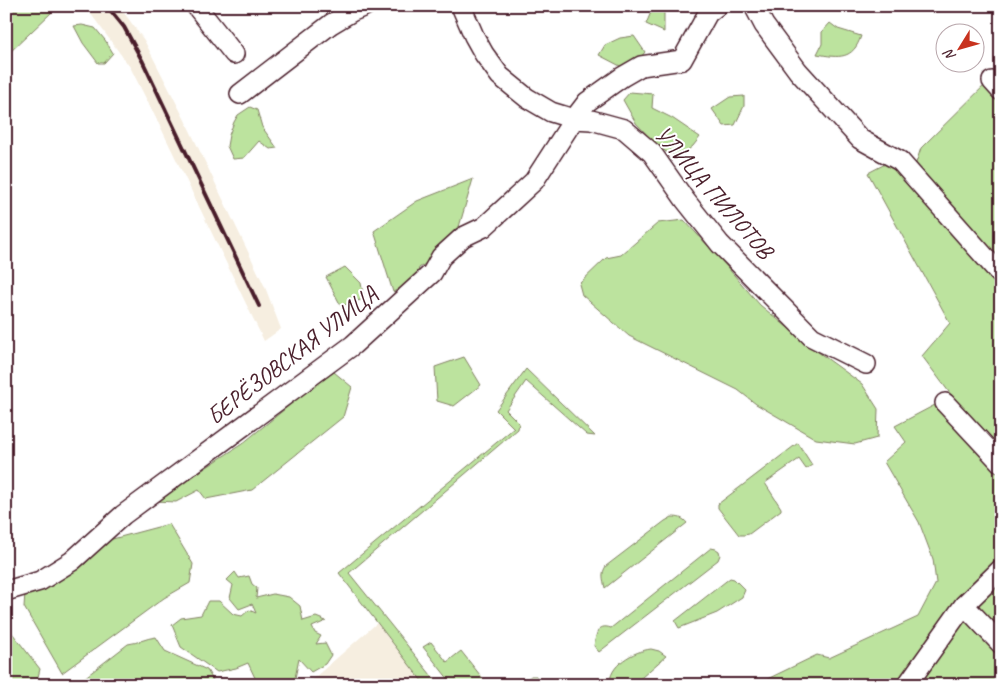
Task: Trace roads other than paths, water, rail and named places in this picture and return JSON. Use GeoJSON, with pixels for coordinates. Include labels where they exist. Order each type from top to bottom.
{"type":"FeatureCollection","features":[{"type":"Feature","properties":{"kind":"street"},"geometry":{"type":"LineString","coordinates":[[196,6],[234,54]]}},
{"type":"Feature","properties":{"kind":"street"},"geometry":{"type":"LineString","coordinates":[[240,94],[331,24],[365,6]]}},
{"type":"Feature","properties":{"kind":"street","name":"УЛИЦА ПИЛОТОВ"},"geometry":{"type":"LineString","coordinates":[[461,6],[484,54],[500,76],[528,98],[551,112],[574,119],[591,120],[624,129],[652,153],[685,200],[720,244],[812,337],[866,364]]}},
{"type":"Feature","properties":{"kind":"street"},"geometry":{"type":"LineString","coordinates":[[754,6],[764,25],[798,71],[860,139],[900,161],[1001,275]]}},
{"type":"Feature","properties":{"kind":"street","name":"БЕРЁЗОВСКАЯ УЛИЦА"},"geometry":{"type":"LineString","coordinates":[[6,591],[40,581],[72,561],[123,515],[353,345],[432,274],[441,257],[463,237],[484,227],[534,181],[587,102],[641,66],[682,60],[710,8]]}},
{"type":"Feature","properties":{"kind":"street"},"geometry":{"type":"LineString","coordinates":[[945,403],[1001,463]]}},
{"type":"Feature","properties":{"kind":"street"},"geometry":{"type":"LineString","coordinates":[[906,685],[964,605],[1001,569]]}},
{"type":"Feature","properties":{"kind":"street"},"geometry":{"type":"LineString","coordinates":[[964,605],[1001,644]]}},
{"type":"Feature","properties":{"kind":"railway"},"geometry":{"type":"LineString","coordinates":[[107,6],[124,27],[143,62],[259,306]]}}]}
